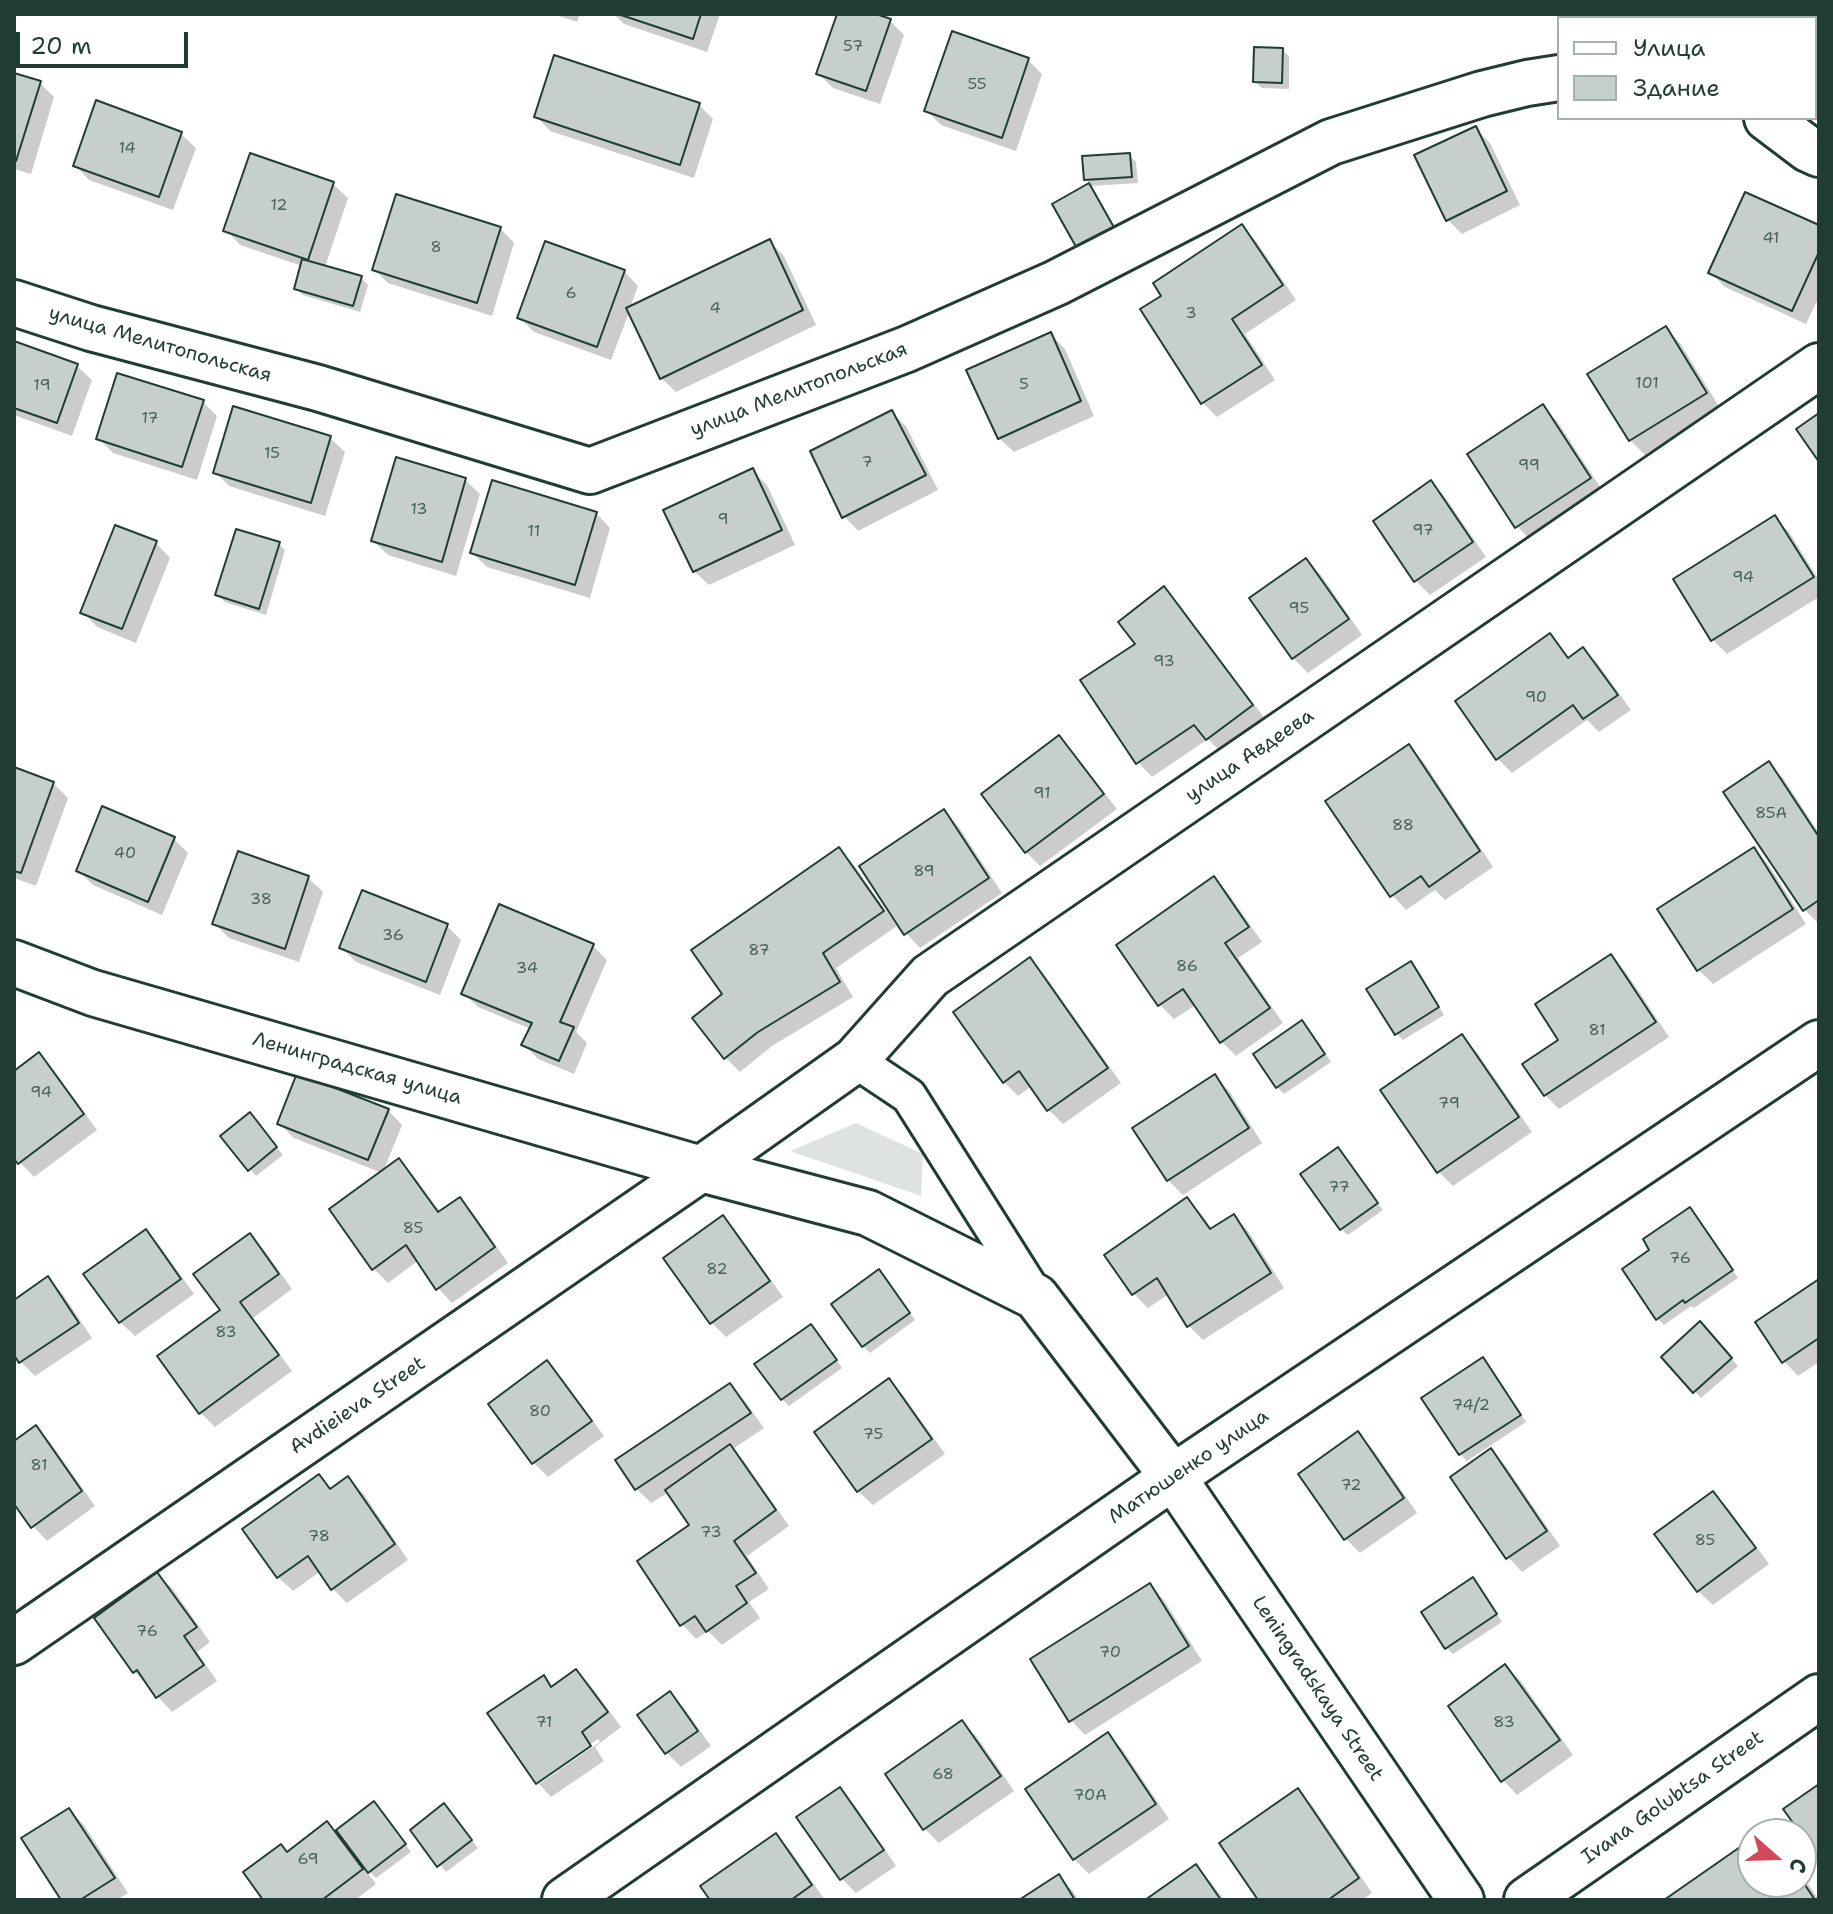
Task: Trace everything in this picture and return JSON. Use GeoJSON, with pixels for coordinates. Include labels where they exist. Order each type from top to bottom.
{"type":"FeatureCollection","features":[{"type":"Feature","properties":{"kind":"street","name":"улица Мелитопольская"},"geometry":{"type":"LineString","coordinates":[[14,303],[91,328],[318,388],[590,471],[907,349],[1056,283],[1331,142],[1482,94],[1557,78]]}},
{"type":"Feature","properties":{"kind":"street"},"geometry":{"type":"LineString","coordinates":[[1771,120],[1815,143]]}},
{"type":"Feature","properties":{"kind":"street","name":"улица Авдеева"},"geometry":{"type":"LineString","coordinates":[[701,1169],[855,1060],[930,976],[1819,366]]}},
{"type":"Feature","properties":{"kind":"street","name":"Ленинградская улица"},"geometry":{"type":"LineString","coordinates":[[14,963],[93,993],[701,1169],[868,1213],[1036,1297]]}},
{"type":"Feature","properties":{"kind":"street"},"geometry":{"type":"LineString","coordinates":[[14,989],[93,993]]}},
{"type":"Feature","properties":{"kind":"street","name":"Матюшенко улица"},"geometry":{"type":"LineString","coordinates":[[565,1900],[1173,1477],[1819,1043]]}},
{"type":"Feature","properties":{"kind":"street","name":"Avdieieva Street"},"geometry":{"type":"LineString","coordinates":[[14,1642],[701,1169]]}},
{"type":"Feature","properties":{"kind":"street","name":"Leningradskaya Street"},"geometry":{"type":"LineString","coordinates":[[1036,1297],[1173,1477],[1461,1900]]}},
{"type":"Feature","properties":{"kind":"street","name":"Ivana Golubtsa Street"},"geometry":{"type":"LineString","coordinates":[[1527,1900],[1819,1697]]}},
{"type":"Feature","properties":{"kind":"lane"},"geometry":{"type":"LineString","coordinates":[[855,1060],[909,1096],[1036,1297]]}},
{"type":"Feature","properties":{"kind":"shaded area"},"geometry":{"type":"Polygon","coordinates":[[[856,1123],[923,1154],[921,1196],[790,1151],[856,1123]]]}},
{"type":"Feature","properties":{"kind":"building"},"geometry":{"type":"Polygon","coordinates":[[[618,14],[701,14],[693,39],[618,14]]]}},
{"type":"Feature","properties":{"kind":"building"},"geometry":{"type":"Polygon","coordinates":[[[837,14],[876,14],[891,19],[866,91],[816,74],[837,14]]]}},
{"type":"Feature","properties":{"kind":"building"},"geometry":{"type":"Polygon","coordinates":[[[1709,14],[1751,14],[1749,16],[1709,14]]]}},
{"type":"Feature","properties":{"kind":"building"},"geometry":{"type":"Polygon","coordinates":[[[952,31],[1029,58],[1002,138],[924,111],[952,31]]]}},
{"type":"Feature","properties":{"kind":"building"},"geometry":{"type":"Polygon","coordinates":[[[1254,47],[1283,48],[1282,83],[1253,82],[1254,47]]]}},
{"type":"Feature","properties":{"kind":"building"},"geometry":{"type":"Polygon","coordinates":[[[554,55],[700,103],[680,165],[534,117],[554,55]]]}},
{"type":"Feature","properties":{"kind":"building"},"geometry":{"type":"Polygon","coordinates":[[[14,73],[41,81],[16,161],[14,161],[14,73]]]}},
{"type":"Feature","properties":{"kind":"building"},"geometry":{"type":"Polygon","coordinates":[[[96,100],[182,132],[159,197],[73,166],[96,100]]]}},
{"type":"Feature","properties":{"kind":"building"},"geometry":{"type":"Polygon","coordinates":[[[1476,126],[1507,191],[1446,221],[1414,155],[1476,126]]]}},
{"type":"Feature","properties":{"kind":"building"},"geometry":{"type":"Polygon","coordinates":[[[250,153],[334,182],[308,260],[223,231],[250,153]]]}},
{"type":"Feature","properties":{"kind":"building"},"geometry":{"type":"Polygon","coordinates":[[[1130,153],[1132,177],[1084,180],[1082,156],[1130,153]]]}},
{"type":"Feature","properties":{"kind":"building"},"geometry":{"type":"Polygon","coordinates":[[[1089,183],[1116,231],[1079,252],[1052,204],[1089,183]]]}},
{"type":"Feature","properties":{"kind":"building"},"geometry":{"type":"Polygon","coordinates":[[[1745,192],[1819,225],[1819,252],[1792,311],[1708,273],[1745,192]]]}},
{"type":"Feature","properties":{"kind":"building"},"geometry":{"type":"Polygon","coordinates":[[[396,194],[501,227],[477,303],[372,270],[396,194]]]}},
{"type":"Feature","properties":{"kind":"building"},"geometry":{"type":"Polygon","coordinates":[[[1242,224],[1283,285],[1232,319],[1262,365],[1201,404],[1140,309],[1161,296],[1153,283],[1242,224]]]}},
{"type":"Feature","properties":{"kind":"building"},"geometry":{"type":"Polygon","coordinates":[[[770,239],[803,310],[660,379],[626,308],[770,239]]]}},
{"type":"Feature","properties":{"kind":"building"},"geometry":{"type":"Polygon","coordinates":[[[545,241],[625,270],[597,347],[517,318],[545,241]]]}},
{"type":"Feature","properties":{"kind":"building"},"geometry":{"type":"Polygon","coordinates":[[[302,259],[362,276],[353,306],[294,289],[302,259]]]}},
{"type":"Feature","properties":{"kind":"building"},"geometry":{"type":"Polygon","coordinates":[[[1666,326],[1707,393],[1629,441],[1587,374],[1666,326]]]}},
{"type":"Feature","properties":{"kind":"building"},"geometry":{"type":"Polygon","coordinates":[[[1051,332],[1081,401],[998,439],[966,370],[1051,332]]]}},
{"type":"Feature","properties":{"kind":"building"},"geometry":{"type":"Polygon","coordinates":[[[14,341],[78,364],[57,423],[14,408],[14,341]]]}},
{"type":"Feature","properties":{"kind":"building"},"geometry":{"type":"Polygon","coordinates":[[[117,373],[204,400],[182,467],[96,439],[117,373]]]}},
{"type":"Feature","properties":{"kind":"building"},"geometry":{"type":"Polygon","coordinates":[[[1543,404],[1591,478],[1515,528],[1467,454],[1543,404]]]}},
{"type":"Feature","properties":{"kind":"building"},"geometry":{"type":"Polygon","coordinates":[[[233,406],[331,436],[311,503],[213,473],[233,406]]]}},
{"type":"Feature","properties":{"kind":"building"},"geometry":{"type":"Polygon","coordinates":[[[892,410],[926,475],[842,518],[810,451],[892,410]]]}},
{"type":"Feature","properties":{"kind":"building"},"geometry":{"type":"Polygon","coordinates":[[[1819,413],[1819,462],[1796,429],[1819,413]]]}},
{"type":"Feature","properties":{"kind":"building"},"geometry":{"type":"Polygon","coordinates":[[[396,457],[466,478],[442,562],[371,541],[396,457]]]}},
{"type":"Feature","properties":{"kind":"building"},"geometry":{"type":"Polygon","coordinates":[[[753,468],[782,530],[693,572],[663,510],[753,468]]]}},
{"type":"Feature","properties":{"kind":"building"},"geometry":{"type":"Polygon","coordinates":[[[492,480],[597,512],[575,585],[470,553],[492,480]]]}},
{"type":"Feature","properties":{"kind":"building"},"geometry":{"type":"Polygon","coordinates":[[[1431,480],[1473,542],[1414,582],[1373,521],[1431,480]]]}},
{"type":"Feature","properties":{"kind":"building"},"geometry":{"type":"Polygon","coordinates":[[[1775,515],[1814,577],[1711,641],[1673,579],[1775,515]]]}},
{"type":"Feature","properties":{"kind":"building"},"geometry":{"type":"Polygon","coordinates":[[[115,525],[157,541],[122,629],[80,613],[115,525]]]}},
{"type":"Feature","properties":{"kind":"building"},"geometry":{"type":"Polygon","coordinates":[[[236,529],[280,542],[259,609],[215,595],[236,529]]]}},
{"type":"Feature","properties":{"kind":"building"},"geometry":{"type":"Polygon","coordinates":[[[1306,558],[1349,619],[1292,659],[1249,598],[1306,558]]]}},
{"type":"Feature","properties":{"kind":"building"},"geometry":{"type":"Polygon","coordinates":[[[1164,586],[1253,705],[1206,740],[1194,725],[1136,764],[1080,680],[1135,644],[1118,622],[1164,586]]]}},
{"type":"Feature","properties":{"kind":"building"},"geometry":{"type":"Polygon","coordinates":[[[1550,633],[1568,658],[1583,647],[1618,695],[1583,719],[1573,705],[1496,760],[1455,701],[1550,633]]]}},
{"type":"Feature","properties":{"kind":"building"},"geometry":{"type":"Polygon","coordinates":[[[1059,735],[1104,794],[1025,853],[981,794],[1059,735]]]}},
{"type":"Feature","properties":{"kind":"building"},"geometry":{"type":"Polygon","coordinates":[[[1409,744],[1480,851],[1429,887],[1421,876],[1390,897],[1325,801],[1409,744]]]}},
{"type":"Feature","properties":{"kind":"building"},"geometry":{"type":"Polygon","coordinates":[[[1769,761],[1819,837],[1819,900],[1803,911],[1723,792],[1769,761]]]}},
{"type":"Feature","properties":{"kind":"building"},"geometry":{"type":"Polygon","coordinates":[[[14,767],[54,782],[21,873],[14,871],[14,767]]]}},
{"type":"Feature","properties":{"kind":"building"},"geometry":{"type":"Polygon","coordinates":[[[102,806],[175,837],[148,902],[76,871],[102,806]]]}},
{"type":"Feature","properties":{"kind":"building"},"geometry":{"type":"Polygon","coordinates":[[[944,809],[989,878],[904,935],[859,866],[944,809]]]}},
{"type":"Feature","properties":{"kind":"building"},"geometry":{"type":"Polygon","coordinates":[[[839,847],[884,911],[823,953],[840,982],[758,1032],[724,1059],[692,1018],[722,994],[691,950],[839,847]]]}},
{"type":"Feature","properties":{"kind":"building"},"geometry":{"type":"Polygon","coordinates":[[[1754,847],[1793,909],[1697,971],[1657,909],[1754,847]]]}},
{"type":"Feature","properties":{"kind":"building"},"geometry":{"type":"Polygon","coordinates":[[[238,851],[309,876],[285,949],[212,924],[238,851]]]}},
{"type":"Feature","properties":{"kind":"building"},"geometry":{"type":"Polygon","coordinates":[[[1214,876],[1249,927],[1225,943],[1270,1008],[1220,1043],[1183,989],[1158,1006],[1116,945],[1214,876]]]}},
{"type":"Feature","properties":{"kind":"building"},"geometry":{"type":"Polygon","coordinates":[[[362,890],[448,924],[426,982],[339,948],[362,890]]]}},
{"type":"Feature","properties":{"kind":"building"},"geometry":{"type":"Polygon","coordinates":[[[499,904],[594,944],[560,1022],[574,1027],[559,1061],[521,1045],[532,1023],[461,994],[499,904]]]}},
{"type":"Feature","properties":{"kind":"building"},"geometry":{"type":"Polygon","coordinates":[[[1611,954],[1656,1022],[1544,1096],[1522,1064],[1558,1040],[1535,1004],[1611,954]]]}},
{"type":"Feature","properties":{"kind":"building"},"geometry":{"type":"Polygon","coordinates":[[[1030,957],[1108,1068],[1047,1111],[1019,1071],[1003,1083],[953,1012],[1030,957]]]}},
{"type":"Feature","properties":{"kind":"building"},"geometry":{"type":"Polygon","coordinates":[[[1411,961],[1439,1007],[1395,1035],[1366,989],[1411,961]]]}},
{"type":"Feature","properties":{"kind":"building"},"geometry":{"type":"Polygon","coordinates":[[[1302,1020],[1325,1054],[1276,1088],[1253,1054],[1302,1020]]]}},
{"type":"Feature","properties":{"kind":"building"},"geometry":{"type":"Polygon","coordinates":[[[1462,1034],[1519,1117],[1437,1173],[1380,1090],[1462,1034]]]}},
{"type":"Feature","properties":{"kind":"building"},"geometry":{"type":"Polygon","coordinates":[[[39,1052],[84,1114],[18,1164],[14,1159],[14,1071],[39,1052]]]}},
{"type":"Feature","properties":{"kind":"building"},"geometry":{"type":"Polygon","coordinates":[[[297,1073],[389,1109],[368,1160],[277,1124],[297,1073]]]}},
{"type":"Feature","properties":{"kind":"building"},"geometry":{"type":"Polygon","coordinates":[[[1215,1074],[1249,1128],[1167,1181],[1132,1128],[1215,1074]]]}},
{"type":"Feature","properties":{"kind":"building"},"geometry":{"type":"Polygon","coordinates":[[[250,1112],[277,1147],[248,1171],[220,1136],[250,1112]]]}},
{"type":"Feature","properties":{"kind":"building"},"geometry":{"type":"Polygon","coordinates":[[[1338,1147],[1378,1203],[1340,1230],[1300,1174],[1338,1147]]]}},
{"type":"Feature","properties":{"kind":"building"},"geometry":{"type":"Polygon","coordinates":[[[399,1158],[438,1212],[460,1197],[495,1247],[436,1290],[406,1245],[372,1270],[329,1209],[399,1158]]]}},
{"type":"Feature","properties":{"kind":"building"},"geometry":{"type":"Polygon","coordinates":[[[1187,1197],[1210,1229],[1234,1214],[1271,1273],[1187,1327],[1157,1278],[1132,1295],[1104,1255],[1187,1197]]]}},
{"type":"Feature","properties":{"kind":"building"},"geometry":{"type":"Polygon","coordinates":[[[1690,1207],[1733,1270],[1656,1320],[1622,1269],[1649,1250],[1643,1239],[1690,1207]]]}},
{"type":"Feature","properties":{"kind":"building"},"geometry":{"type":"Polygon","coordinates":[[[723,1215],[770,1281],[710,1324],[663,1258],[723,1215]]]}},
{"type":"Feature","properties":{"kind":"building"},"geometry":{"type":"Polygon","coordinates":[[[146,1229],[181,1279],[119,1323],[83,1274],[146,1229]]]}},
{"type":"Feature","properties":{"kind":"building"},"geometry":{"type":"Polygon","coordinates":[[[250,1233],[279,1274],[240,1302],[279,1355],[199,1414],[157,1356],[220,1310],[193,1274],[250,1233]]]}},
{"type":"Feature","properties":{"kind":"building"},"geometry":{"type":"Polygon","coordinates":[[[879,1269],[910,1313],[862,1347],[831,1304],[879,1269]]]}},
{"type":"Feature","properties":{"kind":"building"},"geometry":{"type":"Polygon","coordinates":[[[48,1276],[79,1323],[19,1363],[14,1355],[14,1300],[48,1276]]]}},
{"type":"Feature","properties":{"kind":"building"},"geometry":{"type":"Polygon","coordinates":[[[1819,1279],[1819,1338],[1782,1363],[1755,1322],[1819,1279]]]}},
{"type":"Feature","properties":{"kind":"building"},"geometry":{"type":"Polygon","coordinates":[[[1700,1321],[1732,1358],[1693,1393],[1661,1357],[1700,1321]]]}},
{"type":"Feature","properties":{"kind":"building"},"geometry":{"type":"Polygon","coordinates":[[[811,1324],[837,1360],[781,1400],[754,1364],[811,1324]]]}},
{"type":"Feature","properties":{"kind":"building"},"geometry":{"type":"Polygon","coordinates":[[[1483,1357],[1521,1415],[1459,1455],[1421,1398],[1483,1357]]]}},
{"type":"Feature","properties":{"kind":"building"},"geometry":{"type":"Polygon","coordinates":[[[547,1360],[592,1421],[532,1464],[488,1404],[547,1360]]]}},
{"type":"Feature","properties":{"kind":"building"},"geometry":{"type":"Polygon","coordinates":[[[889,1378],[932,1439],[857,1492],[814,1432],[889,1378]]]}},
{"type":"Feature","properties":{"kind":"building"},"geometry":{"type":"Polygon","coordinates":[[[730,1383],[751,1413],[635,1490],[615,1460],[730,1383]]]}},
{"type":"Feature","properties":{"kind":"building"},"geometry":{"type":"Polygon","coordinates":[[[36,1425],[82,1491],[31,1528],[14,1504],[14,1441],[36,1425]]]}},
{"type":"Feature","properties":{"kind":"building"},"geometry":{"type":"Polygon","coordinates":[[[1358,1431],[1404,1498],[1344,1540],[1298,1474],[1358,1431]]]}},
{"type":"Feature","properties":{"kind":"building"},"geometry":{"type":"Polygon","coordinates":[[[730,1444],[776,1510],[734,1541],[756,1573],[736,1586],[747,1603],[706,1632],[695,1616],[680,1626],[637,1561],[689,1525],[665,1490],[730,1444]]]}},
{"type":"Feature","properties":{"kind":"building"},"geometry":{"type":"Polygon","coordinates":[[[1491,1448],[1547,1531],[1506,1559],[1450,1477],[1491,1448]]]}},
{"type":"Feature","properties":{"kind":"building"},"geometry":{"type":"Polygon","coordinates":[[[319,1474],[330,1489],[348,1476],[395,1544],[331,1590],[308,1556],[277,1578],[242,1529],[319,1474]]]}},
{"type":"Feature","properties":{"kind":"building"},"geometry":{"type":"Polygon","coordinates":[[[1713,1491],[1756,1548],[1697,1592],[1654,1534],[1713,1491]]]}},
{"type":"Feature","properties":{"kind":"building"},"geometry":{"type":"Polygon","coordinates":[[[157,1572],[197,1627],[184,1636],[204,1665],[156,1698],[137,1670],[133,1673],[94,1618],[157,1572]]]}},
{"type":"Feature","properties":{"kind":"building"},"geometry":{"type":"Polygon","coordinates":[[[1473,1577],[1497,1614],[1445,1649],[1421,1612],[1473,1577]]]}},
{"type":"Feature","properties":{"kind":"building"},"geometry":{"type":"Polygon","coordinates":[[[1150,1583],[1189,1646],[1069,1722],[1030,1659],[1150,1583]]]}},
{"type":"Feature","properties":{"kind":"building"},"geometry":{"type":"Polygon","coordinates":[[[1505,1664],[1560,1740],[1501,1782],[1448,1706],[1505,1664]]]}},
{"type":"Feature","properties":{"kind":"building"},"geometry":{"type":"Polygon","coordinates":[[[576,1669],[608,1712],[582,1732],[591,1746],[536,1784],[487,1713],[544,1675],[551,1687],[576,1669]]]}},
{"type":"Feature","properties":{"kind":"building"},"geometry":{"type":"Polygon","coordinates":[[[670,1691],[698,1731],[665,1754],[637,1715],[670,1691]]]}},
{"type":"Feature","properties":{"kind":"building"},"geometry":{"type":"Polygon","coordinates":[[[962,1720],[1001,1776],[923,1830],[885,1774],[962,1720]]]}},
{"type":"Feature","properties":{"kind":"building"},"geometry":{"type":"Polygon","coordinates":[[[1108,1732],[1156,1804],[1073,1860],[1025,1789],[1108,1732]]]}},
{"type":"Feature","properties":{"kind":"building"},"geometry":{"type":"Polygon","coordinates":[[[1819,1784],[1819,1859],[1817,1818],[1789,1818],[1783,1809],[1819,1784]]]}},
{"type":"Feature","properties":{"kind":"building"},"geometry":{"type":"Polygon","coordinates":[[[840,1787],[884,1850],[840,1880],[796,1817],[840,1787]]]}},
{"type":"Feature","properties":{"kind":"building"},"geometry":{"type":"Polygon","coordinates":[[[1298,1788],[1359,1878],[1328,1900],[1258,1900],[1219,1843],[1298,1788]]]}},
{"type":"Feature","properties":{"kind":"building"},"geometry":{"type":"Polygon","coordinates":[[[374,1801],[406,1844],[368,1873],[336,1830],[374,1801]]]}},
{"type":"Feature","properties":{"kind":"building"},"geometry":{"type":"Polygon","coordinates":[[[444,1803],[472,1840],[437,1867],[410,1830],[444,1803]]]}},
{"type":"Feature","properties":{"kind":"building"},"geometry":{"type":"Polygon","coordinates":[[[69,1808],[115,1878],[80,1900],[61,1900],[21,1838],[69,1808]]]}},
{"type":"Feature","properties":{"kind":"building"},"geometry":{"type":"Polygon","coordinates":[[[327,1821],[363,1869],[322,1900],[263,1900],[243,1872],[281,1844],[287,1852],[327,1821]]]}},
{"type":"Feature","properties":{"kind":"building"},"geometry":{"type":"Polygon","coordinates":[[[776,1833],[812,1885],[791,1900],[710,1900],[700,1886],[776,1833]]]}},
{"type":"Feature","properties":{"kind":"building"},"geometry":{"type":"Polygon","coordinates":[[[1737,1849],[1737,1898],[1815,1900],[1664,1900],[1737,1849]]]}},
{"type":"Feature","properties":{"kind":"building"},"geometry":{"type":"Polygon","coordinates":[[[1196,1864],[1221,1900],[1145,1900],[1196,1864]]]}},
{"type":"Feature","properties":{"kind":"building"},"geometry":{"type":"Polygon","coordinates":[[[1059,1874],[1075,1900],[1023,1900],[1022,1898],[1059,1874]]]}}]}
